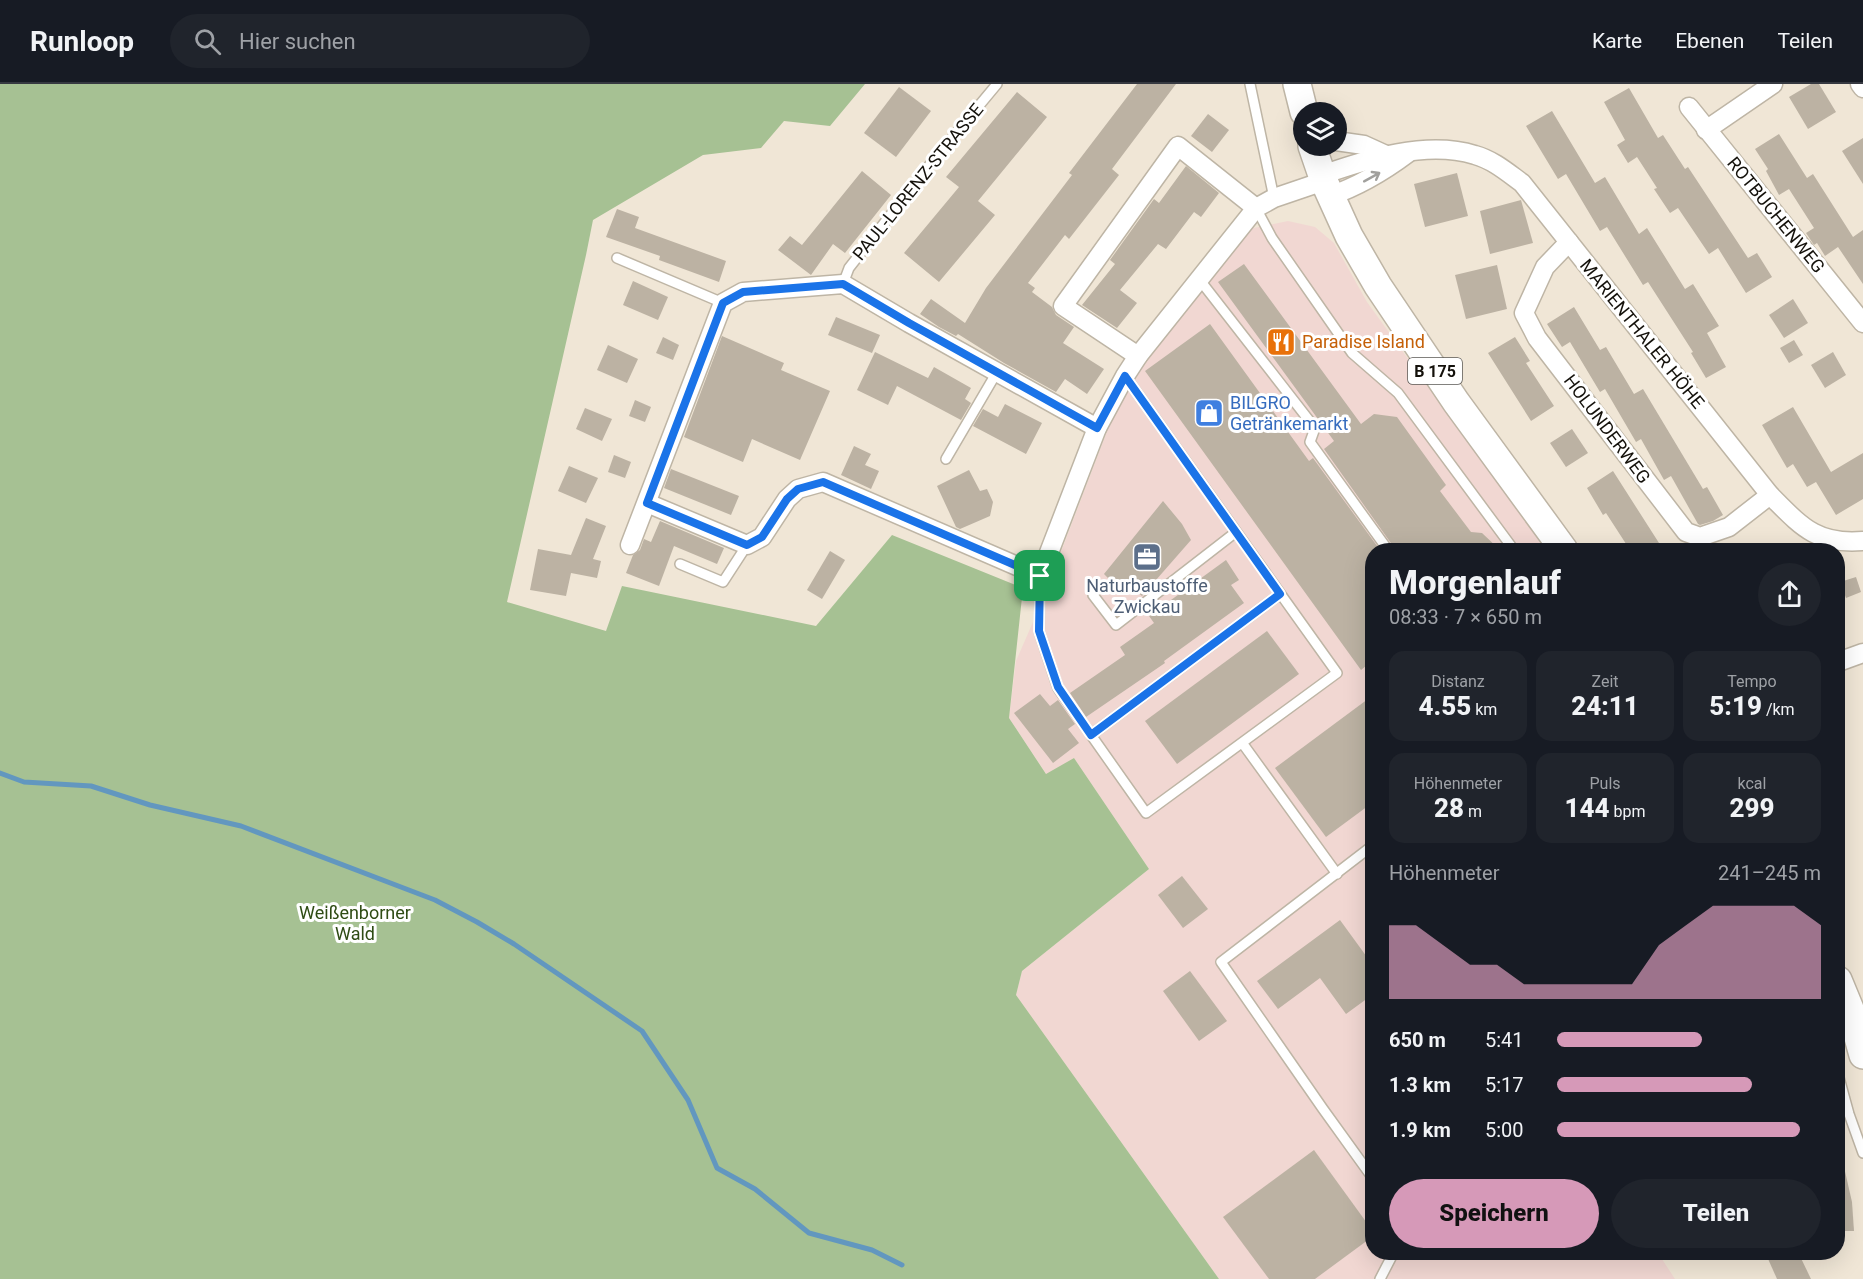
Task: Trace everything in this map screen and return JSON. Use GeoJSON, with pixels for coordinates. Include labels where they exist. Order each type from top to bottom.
{"type":"FeatureCollection","features":[{"type":"Feature","properties":{"kind":"main road"},"geometry":{"type":"LineString","coordinates":[[1297,84],[1302,102]]}},
{"type":"Feature","properties":{"kind":"main road","name":"B 175"},"geometry":{"type":"LineString","coordinates":[[1315,156],[1348,236],[1378,286],[1456,402],[1559,543]]}},
{"type":"Feature","properties":{"kind":"main road"},"geometry":{"type":"LineString","coordinates":[[1845,997],[1863,1055]]}},
{"type":"Feature","properties":{"kind":"street"},"geometry":{"type":"LineString","coordinates":[[1706,130],[1773,84]]}},
{"type":"Feature","properties":{"kind":"street"},"geometry":{"type":"LineString","coordinates":[[1860,84],[1863,88]]}},
{"type":"Feature","properties":{"kind":"street","name":"ROTBUCHENWEG"},"geometry":{"type":"LineString","coordinates":[[1689,107],[1863,323]]}},
{"type":"Feature","properties":{"kind":"street","name":"MARIENTHALER HÖHE"},"geometry":{"type":"LineString","coordinates":[[1347,143],[1364,145],[1386,155]]}},
{"type":"Feature","properties":{"kind":"street"},"geometry":{"type":"LineString","coordinates":[[1137,356],[1063,306],[1178,146],[1256,208]]}},
{"type":"Feature","properties":{"kind":"street","name":"MARIENTHALER HÖHE"},"geometry":{"type":"LineString","coordinates":[[1325,184],[1368,159],[1432,149],[1475,155],[1498,165],[1522,183],[1770,495],[1815,535],[1838,542],[1863,542]]}},
{"type":"Feature","properties":{"kind":"street"},"geometry":{"type":"LineString","coordinates":[[647,503],[747,545],[762,537],[787,499],[798,489],[823,482],[1040,576],[1097,428],[1125,376],[1137,356],[1256,208],[1274,198],[1325,184],[1351,189],[1388,168],[1410,152]]}},
{"type":"Feature","properties":{"kind":"street","name":"HOLUNDERWEG"},"geometry":{"type":"LineString","coordinates":[[1569,242],[1545,267],[1524,313],[1537,338],[1686,532],[1700,537],[1729,527],[1770,495]]}},
{"type":"Feature","properties":{"kind":"street"},"geometry":{"type":"LineString","coordinates":[[630,545],[723,303],[743,292],[843,284],[1097,428]]}},
{"type":"Feature","properties":{"kind":"street"},"geometry":{"type":"LineString","coordinates":[[1845,659],[1863,653]]}},
{"type":"Feature","properties":{"kind":"lane","name":"PAUL-LORENZ-STRASSE"},"geometry":{"type":"LineString","coordinates":[[843,284],[849,268],[997,84]]}},
{"type":"Feature","properties":{"kind":"lane"},"geometry":{"type":"LineString","coordinates":[[1250,84],[1274,198]]}},
{"type":"Feature","properties":{"kind":"lane"},"geometry":{"type":"LineString","coordinates":[[1256,208],[1272,238],[1352,353],[1398,393],[1509,543]]}},
{"type":"Feature","properties":{"kind":"lane"},"geometry":{"type":"LineString","coordinates":[[617,258],[723,303]]}},
{"type":"Feature","properties":{"kind":"lane"},"geometry":{"type":"LineString","coordinates":[[1199,279],[1316,428],[1310,442],[1383,543]]}},
{"type":"Feature","properties":{"kind":"lane"},"geometry":{"type":"LineString","coordinates":[[946,459],[997,372]]}},
{"type":"Feature","properties":{"kind":"lane"},"geometry":{"type":"LineString","coordinates":[[1040,576],[1039,631],[1058,687],[1146,813],[1337,674],[1125,376]]}},
{"type":"Feature","properties":{"kind":"lane"},"geometry":{"type":"LineString","coordinates":[[1093,595],[1116,625],[1236,532]]}},
{"type":"Feature","properties":{"kind":"lane"},"geometry":{"type":"LineString","coordinates":[[680,564],[723,582],[747,545]]}},
{"type":"Feature","properties":{"kind":"lane"},"geometry":{"type":"LineString","coordinates":[[1091,735],[1280,594]]}},
{"type":"Feature","properties":{"kind":"lane"},"geometry":{"type":"LineString","coordinates":[[1243,744],[1337,874]]}},
{"type":"Feature","properties":{"kind":"lane"},"geometry":{"type":"LineString","coordinates":[[1365,852],[1221,962],[1365,1168]]}},
{"type":"Feature","properties":{"kind":"lane"},"geometry":{"type":"LineString","coordinates":[[1845,1099],[1863,1153]]}},
{"type":"Feature","properties":{"kind":"lane"},"geometry":{"type":"LineString","coordinates":[[1380,1279],[1390,1260]]}},
{"type":"Feature","properties":{"kind":"shaded area"},"geometry":{"type":"Polygon","coordinates":[[[1288,221],[1315,227],[1334,243],[1367,302],[1544,543],[1365,543],[1365,1260],[1663,1260],[1675,1279],[1219,1279],[1016,995],[1022,971],[1149,869],[1074,758],[1047,775],[1009,718],[1016,661],[1043,599],[1114,413],[1148,359],[1249,229],[1288,221]]]}},
{"type":"Feature","properties":{"kind":"green space","name":"Weißenborner Wald"},"geometry":{"type":"Polygon","coordinates":[[[0,84],[865,84],[830,126],[784,121],[761,148],[703,155],[593,220],[507,602],[606,631],[622,586],[816,626],[892,535],[1023,588],[1009,718],[1046,774],[1074,758],[1149,869],[1022,971],[1016,995],[1219,1279],[0,1279],[0,84]]]}},
{"type":"Feature","properties":{"kind":"building"},"geometry":{"type":"Polygon","coordinates":[[[1137,84],[1176,84],[1112,169],[1119,175],[1069,239],[1065,235],[1028,283],[1035,288],[1032,292],[1052,307],[1056,315],[1074,327],[1063,343],[1104,369],[1087,394],[1065,379],[1056,392],[958,334],[956,336],[939,327],[920,314],[931,299],[965,323],[986,288],[1072,175],[1069,173],[1137,84]]]}},
{"type":"Feature","properties":{"kind":"building"},"geometry":{"type":"Polygon","coordinates":[[[1811,84],[1819,84],[1836,112],[1808,129],[1789,97],[1811,84]]]}},
{"type":"Feature","properties":{"kind":"building"},"geometry":{"type":"Polygon","coordinates":[[[899,87],[931,111],[896,157],[864,133],[899,87]]]}},
{"type":"Feature","properties":{"kind":"building"},"geometry":{"type":"Polygon","coordinates":[[[1629,88],[1658,138],[1663,135],[1685,169],[1688,167],[1748,258],[1757,253],[1772,277],[1746,293],[1718,248],[1709,254],[1678,208],[1670,213],[1637,157],[1628,163],[1617,145],[1625,140],[1604,102],[1629,88]]]}},
{"type":"Feature","properties":{"kind":"building"},"geometry":{"type":"Polygon","coordinates":[[[1017,92],[1047,117],[978,201],[995,215],[939,282],[904,253],[959,187],[946,177],[1017,92]]]}},
{"type":"Feature","properties":{"kind":"building"},"geometry":{"type":"Polygon","coordinates":[[[1552,111],[1595,183],[1605,177],[1639,234],[1647,228],[1685,289],[1693,284],[1719,326],[1707,333],[1726,367],[1706,378],[1691,353],[1693,352],[1648,282],[1643,285],[1607,227],[1600,231],[1566,174],[1558,179],[1526,126],[1552,111]]]}},
{"type":"Feature","properties":{"kind":"building"},"geometry":{"type":"Polygon","coordinates":[[[1208,114],[1229,130],[1212,152],[1191,136],[1208,114]]]}},
{"type":"Feature","properties":{"kind":"building"},"geometry":{"type":"Polygon","coordinates":[[[1779,134],[1807,178],[1813,174],[1853,237],[1863,230],[1863,284],[1838,247],[1825,256],[1817,243],[1814,245],[1806,233],[1814,228],[1789,189],[1779,195],[1766,171],[1768,169],[1755,149],[1779,134]]]}},
{"type":"Feature","properties":{"kind":"building"},"geometry":{"type":"Polygon","coordinates":[[[1863,138],[1863,184],[1842,151],[1863,138]]]}},
{"type":"Feature","properties":{"kind":"building"},"geometry":{"type":"Polygon","coordinates":[[[1186,166],[1219,193],[1201,217],[1194,212],[1166,249],[1158,244],[1120,290],[1137,303],[1117,328],[1082,305],[1115,264],[1110,260],[1154,199],[1159,203],[1186,166]]]}},
{"type":"Feature","properties":{"kind":"building"},"geometry":{"type":"Polygon","coordinates":[[[862,171],[891,195],[845,253],[833,244],[811,275],[778,250],[790,236],[802,245],[862,171]]]}},
{"type":"Feature","properties":{"kind":"building"},"geometry":{"type":"Polygon","coordinates":[[[1457,173],[1468,216],[1425,227],[1414,184],[1457,173]]]}},
{"type":"Feature","properties":{"kind":"building"},"geometry":{"type":"Polygon","coordinates":[[[1521,200],[1533,243],[1490,254],[1480,211],[1521,200]]]}},
{"type":"Feature","properties":{"kind":"building"},"geometry":{"type":"Polygon","coordinates":[[[617,209],[639,217],[635,228],[726,261],[719,282],[659,260],[660,256],[606,237],[617,209]]]}},
{"type":"Feature","properties":{"kind":"building"},"geometry":{"type":"Polygon","coordinates":[[[1244,264],[1361,424],[1374,414],[1397,417],[1446,485],[1440,491],[1471,532],[1482,533],[1493,543],[1391,543],[1324,449],[1334,441],[1218,282],[1244,264]]]}},
{"type":"Feature","properties":{"kind":"building"},"geometry":{"type":"Polygon","coordinates":[[[1497,265],[1507,309],[1466,319],[1455,275],[1497,265]]]}},
{"type":"Feature","properties":{"kind":"building"},"geometry":{"type":"Polygon","coordinates":[[[633,281],[668,297],[658,320],[623,305],[633,281]]]}},
{"type":"Feature","properties":{"kind":"building"},"geometry":{"type":"Polygon","coordinates":[[[1793,299],[1808,323],[1784,338],[1769,315],[1793,299]]]}},
{"type":"Feature","properties":{"kind":"building"},"geometry":{"type":"Polygon","coordinates":[[[1574,307],[1600,350],[1606,347],[1634,394],[1643,389],[1703,489],[1707,487],[1723,515],[1713,521],[1698,524],[1671,476],[1664,480],[1641,439],[1636,442],[1605,389],[1600,392],[1570,342],[1562,347],[1547,324],[1574,307]]]}},
{"type":"Feature","properties":{"kind":"building"},"geometry":{"type":"Polygon","coordinates":[[[836,317],[880,335],[872,353],[828,335],[836,317]]]}},
{"type":"Feature","properties":{"kind":"building"},"geometry":{"type":"Polygon","coordinates":[[[1210,324],[1309,461],[1313,458],[1375,543],[1365,543],[1365,667],[1361,670],[1145,371],[1210,324]]]}},
{"type":"Feature","properties":{"kind":"building"},"geometry":{"type":"Polygon","coordinates":[[[722,336],[784,363],[781,370],[830,391],[800,460],[752,439],[743,462],[684,437],[722,336]]]}},
{"type":"Feature","properties":{"kind":"building"},"geometry":{"type":"Polygon","coordinates":[[[663,337],[679,345],[673,360],[656,353],[663,337]]]}},
{"type":"Feature","properties":{"kind":"building"},"geometry":{"type":"Polygon","coordinates":[[[1515,337],[1530,361],[1526,363],[1554,406],[1531,421],[1488,353],[1515,337]]]}},
{"type":"Feature","properties":{"kind":"building"},"geometry":{"type":"Polygon","coordinates":[[[1794,340],[1803,355],[1789,363],[1780,348],[1794,340]]]}},
{"type":"Feature","properties":{"kind":"building"},"geometry":{"type":"Polygon","coordinates":[[[608,345],[638,359],[627,383],[597,370],[608,345]]]}},
{"type":"Feature","properties":{"kind":"building"},"geometry":{"type":"Polygon","coordinates":[[[875,352],[928,378],[934,367],[971,388],[965,399],[971,403],[961,420],[897,386],[888,405],[857,390],[875,352]]]}},
{"type":"Feature","properties":{"kind":"building"},"geometry":{"type":"Polygon","coordinates":[[[1833,352],[1846,375],[1825,388],[1811,365],[1833,352]]]}},
{"type":"Feature","properties":{"kind":"building"},"geometry":{"type":"Polygon","coordinates":[[[635,400],[651,407],[645,422],[629,416],[635,400]]]}},
{"type":"Feature","properties":{"kind":"building"},"geometry":{"type":"Polygon","coordinates":[[[1005,404],[1042,423],[1026,454],[973,426],[983,409],[998,417],[1005,404]]]}},
{"type":"Feature","properties":{"kind":"building"},"geometry":{"type":"Polygon","coordinates":[[[1793,407],[1831,472],[1863,453],[1863,499],[1836,515],[1816,482],[1807,487],[1793,464],[1787,468],[1762,425],[1793,407]]]}},
{"type":"Feature","properties":{"kind":"building"},"geometry":{"type":"Polygon","coordinates":[[[585,408],[612,419],[602,441],[576,429],[585,408]]]}},
{"type":"Feature","properties":{"kind":"building"},"geometry":{"type":"Polygon","coordinates":[[[1572,429],[1588,453],[1566,467],[1550,443],[1572,429]]]}},
{"type":"Feature","properties":{"kind":"building"},"geometry":{"type":"Polygon","coordinates":[[[854,446],[871,454],[865,465],[879,471],[871,489],[841,475],[854,446]]]}},
{"type":"Feature","properties":{"kind":"building"},"geometry":{"type":"Polygon","coordinates":[[[614,455],[631,462],[625,478],[608,472],[614,455]]]}},
{"type":"Feature","properties":{"kind":"building"},"geometry":{"type":"Polygon","coordinates":[[[569,466],[598,478],[586,503],[558,491],[569,466]]]}},
{"type":"Feature","properties":{"kind":"building"},"geometry":{"type":"Polygon","coordinates":[[[671,469],[739,496],[731,515],[664,488],[671,469]]]}},
{"type":"Feature","properties":{"kind":"building"},"geometry":{"type":"Polygon","coordinates":[[[969,470],[980,491],[987,489],[993,502],[990,516],[960,529],[956,527],[937,486],[969,470]]]}},
{"type":"Feature","properties":{"kind":"building"},"geometry":{"type":"Polygon","coordinates":[[[1613,471],[1659,543],[1625,543],[1606,513],[1603,515],[1587,488],[1613,471]]]}},
{"type":"Feature","properties":{"kind":"building","name":"Naturbaustoffe Zwickau"},"geometry":{"type":"Polygon","coordinates":[[[1163,501],[1182,524],[1191,540],[1142,596],[1122,580],[1117,587],[1104,574],[1163,501]]]}},
{"type":"Feature","properties":{"kind":"building"},"geometry":{"type":"Polygon","coordinates":[[[586,518],[606,526],[593,559],[601,561],[597,578],[571,573],[566,596],[530,590],[538,549],[571,555],[586,518]]]}},
{"type":"Feature","properties":{"kind":"building"},"geometry":{"type":"Polygon","coordinates":[[[660,521],[724,548],[717,564],[674,546],[659,586],[626,573],[633,555],[640,550],[644,539],[651,542],[660,521]]]}},
{"type":"Feature","properties":{"kind":"building"},"geometry":{"type":"Polygon","coordinates":[[[830,551],[845,560],[822,599],[807,590],[830,551]]]}},
{"type":"Feature","properties":{"kind":"building"},"geometry":{"type":"Polygon","coordinates":[[[1226,560],[1239,580],[1231,585],[1244,603],[1164,661],[1165,663],[1086,717],[1070,693],[1125,655],[1120,647],[1154,623],[1149,616],[1226,560]]]}},
{"type":"Feature","properties":{"kind":"building"},"geometry":{"type":"Polygon","coordinates":[[[1856,577],[1861,592],[1846,598],[1845,580],[1856,577]]]}},
{"type":"Feature","properties":{"kind":"building"},"geometry":{"type":"Polygon","coordinates":[[[1267,631],[1299,674],[1177,764],[1145,721],[1267,631]]]}},
{"type":"Feature","properties":{"kind":"building"},"geometry":{"type":"Polygon","coordinates":[[[1040,694],[1050,706],[1058,700],[1075,724],[1068,729],[1079,743],[1053,763],[1014,713],[1040,694]]]}},
{"type":"Feature","properties":{"kind":"building"},"geometry":{"type":"Polygon","coordinates":[[[1365,701],[1365,808],[1326,837],[1275,768],[1365,701]]]}},
{"type":"Feature","properties":{"kind":"building"},"geometry":{"type":"Polygon","coordinates":[[[1182,876],[1208,909],[1183,928],[1158,895],[1182,876]]]}},
{"type":"Feature","properties":{"kind":"building"},"geometry":{"type":"Polygon","coordinates":[[[1340,920],[1365,954],[1365,1000],[1346,1014],[1320,978],[1278,1009],[1257,981],[1340,920]]]}},
{"type":"Feature","properties":{"kind":"building"},"geometry":{"type":"Polygon","coordinates":[[[1190,971],[1227,1021],[1199,1041],[1163,991],[1190,971]]]}},
{"type":"Feature","properties":{"kind":"building"},"geometry":{"type":"Polygon","coordinates":[[[1314,1150],[1365,1220],[1365,1242],[1315,1279],[1269,1279],[1223,1217],[1314,1150]]]}},
{"type":"Feature","properties":{"kind":"building"},"geometry":{"type":"Polygon","coordinates":[[[1845,1171],[1852,1202],[1854,1231],[1845,1231],[1845,1171]]]}},
{"type":"Feature","properties":{"kind":"building"},"geometry":{"type":"Polygon","coordinates":[[[1769,1260],[1802,1260],[1811,1279],[1777,1279],[1769,1260]]]}},
{"type":"Feature","properties":{"kind":"waterway"},"geometry":{"type":"LineString","coordinates":[[0,773],[24,782],[91,786],[150,805],[241,826],[435,900],[477,922],[514,944],[642,1031],[688,1100],[717,1168],[755,1189],[809,1233],[872,1250],[902,1265]]}},
{"type":"Feature","properties":{"kind":"place","name":"Paradise Island"},"geometry":{"type":"Point","coordinates":[1281,342]}},
{"type":"Feature","properties":{"kind":"place","name":"BILGRO Getränkemarkt"},"geometry":{"type":"Point","coordinates":[1209,413]}},
{"type":"Feature","properties":{"kind":"place","name":"Naturbaustoffe Zwickau"},"geometry":{"type":"Point","coordinates":[1147,557]}},
{"type":"Feature","properties":{"kind":"route"},"geometry":{"type":"LineString","coordinates":[[843,284],[1097,428],[1125,376],[1280,594],[1091,735],[1058,687],[1039,631],[1040,576],[823,482],[798,489],[787,499],[762,537],[747,545],[647,503],[723,303],[743,292],[843,284]]}}]}
